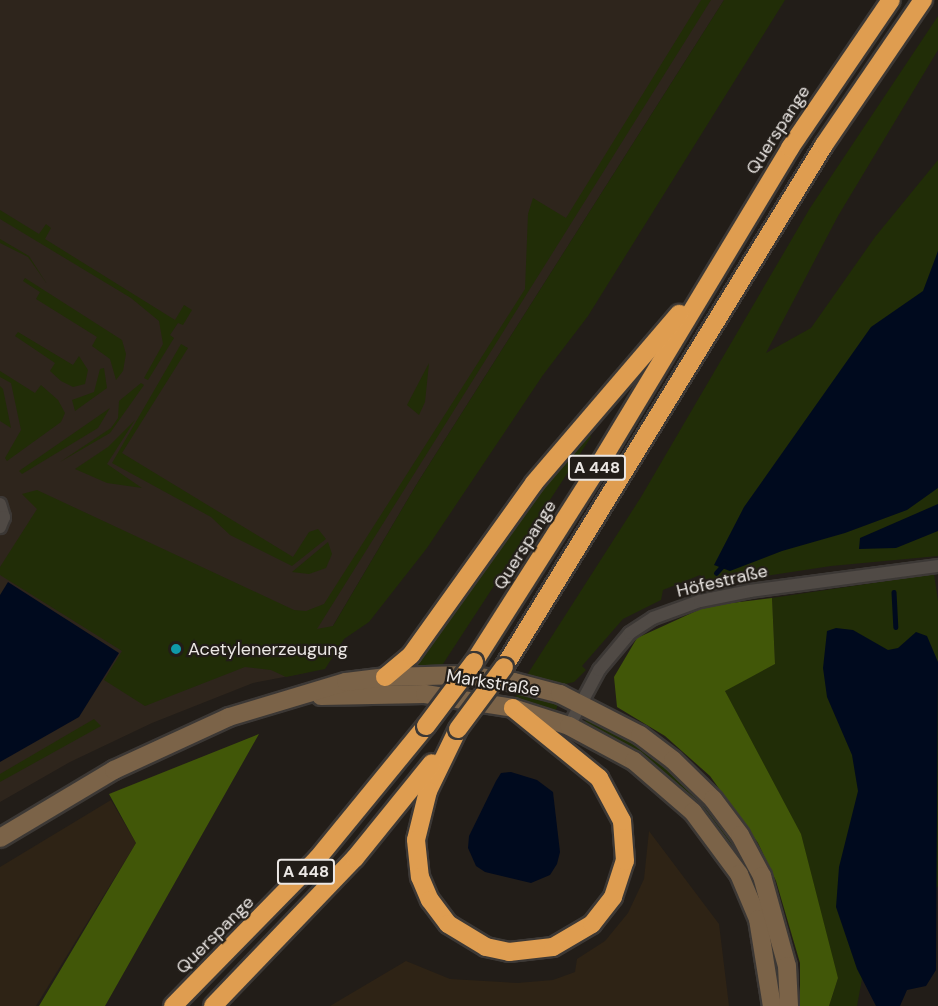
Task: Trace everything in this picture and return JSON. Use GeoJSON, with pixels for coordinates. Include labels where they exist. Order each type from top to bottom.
{"type":"FeatureCollection","features":[{"type":"Feature","properties":{"kind":"highway","name":"Querspange"},"geometry":{"type":"LineString","coordinates":[[173,1006],[317,859],[426,726],[474,662],[593,475],[790,148],[891,0]]}},
{"type":"Feature","properties":{"kind":"highway","name":"A 448"},"geometry":{"type":"LineString","coordinates":[[213,1006],[355,858],[458,729],[504,667],[818,154],[923,0]]}},
{"type":"Feature","properties":{"kind":"highway"},"geometry":{"type":"LineString","coordinates":[[385,677],[411,655],[534,483],[715,271]]}},
{"type":"Feature","properties":{"kind":"highway"},"geometry":{"type":"LineString","coordinates":[[458,729],[438,765],[421,815],[416,840],[420,877],[426,892],[448,924],[486,947],[509,952],[554,947],[592,924],[613,897],[625,861],[622,821],[615,802],[599,778],[513,708]]}},
{"type":"Feature","properties":{"kind":"main road","name":"Markstraße"},"geometry":{"type":"LineString","coordinates":[[0,838],[75,790],[171,741],[229,717],[346,682],[385,677],[465,675],[535,687],[580,703],[640,735],[673,760],[713,799],[740,835],[762,876],[776,918],[787,966],[789,1006]]}},
{"type":"Feature","properties":{"kind":"main road","name":"Markstraße"},"geometry":{"type":"LineString","coordinates":[[304,696],[425,694],[513,708],[569,726],[604,743],[657,779],[693,812],[723,849],[739,874],[758,919],[772,1006]]}},
{"type":"Feature","properties":{"kind":"street"},"geometry":{"type":"LineString","coordinates":[[0,504],[3,517],[0,527]]}},
{"type":"Feature","properties":{"kind":"street","name":"Höfestraße"},"geometry":{"type":"LineString","coordinates":[[569,726],[599,670],[630,633],[653,618],[700,601],[750,591],[938,566]]}},
{"type":"Feature","properties":{"kind":"shaded area"},"geometry":{"type":"Polygon","coordinates":[[[0,0],[724,0],[418,482],[305,673],[253,683],[152,723],[70,762],[0,802],[0,0]]]}},
{"type":"Feature","properties":{"kind":"shaded area"},"geometry":{"type":"Polygon","coordinates":[[[111,800],[136,843],[36,1006],[0,1006],[0,867],[111,800]]]}},
{"type":"Feature","properties":{"kind":"shaded area"},"geometry":{"type":"Polygon","coordinates":[[[649,831],[719,924],[729,1006],[330,1006],[406,961],[450,979],[517,983],[553,980],[575,972],[577,959],[605,941],[628,913],[644,879],[649,831]]]}},
{"type":"Feature","properties":{"kind":"green space"},"geometry":{"type":"Polygon","coordinates":[[[701,0],[711,0],[317,629],[333,626],[418,482],[724,0],[785,0],[588,316],[543,375],[427,548],[369,622],[344,639],[325,669],[286,677],[271,670],[245,667],[145,706],[104,680],[122,651],[0,575],[0,567],[37,509],[22,494],[37,490],[294,610],[306,611],[324,604],[525,289],[528,214],[533,198],[566,218],[701,0]]]}},
{"type":"Feature","properties":{"kind":"green space"},"geometry":{"type":"Polygon","coordinates":[[[938,16],[938,50],[838,216],[766,353],[811,328],[875,237],[938,160],[938,556],[831,566],[713,584],[700,575],[663,590],[661,600],[623,619],[582,666],[586,670],[574,682],[561,685],[527,675],[641,497],[810,208],[938,16]]]}},
{"type":"Feature","properties":{"kind":"green space"},"geometry":{"type":"Polygon","coordinates":[[[0,210],[39,234],[46,224],[51,228],[45,239],[175,320],[184,305],[192,310],[183,325],[178,323],[170,335],[174,338],[148,380],[144,378],[163,344],[159,321],[131,298],[0,219],[0,210]]]}},
{"type":"Feature","properties":{"kind":"green space"},"geometry":{"type":"Polygon","coordinates":[[[0,239],[29,256],[47,284],[28,257],[0,243],[0,239]]]}},
{"type":"Feature","properties":{"kind":"green space"},"geometry":{"type":"Polygon","coordinates":[[[25,278],[122,340],[126,354],[123,371],[116,380],[110,359],[92,346],[97,337],[36,299],[40,292],[23,281],[25,278]]]}},
{"type":"Feature","properties":{"kind":"green space"},"geometry":{"type":"Polygon","coordinates":[[[18,332],[73,365],[79,356],[88,370],[85,384],[73,387],[61,381],[50,371],[55,363],[15,336],[18,332]]]}},
{"type":"Feature","properties":{"kind":"green space"},"geometry":{"type":"Polygon","coordinates":[[[181,344],[188,348],[122,453],[293,557],[309,532],[318,529],[326,539],[292,566],[230,535],[211,517],[112,463],[181,344]]]}},
{"type":"Feature","properties":{"kind":"green space"},"geometry":{"type":"Polygon","coordinates":[[[429,363],[425,402],[419,415],[407,405],[429,363]]]}},
{"type":"Feature","properties":{"kind":"green space"},"geometry":{"type":"Polygon","coordinates":[[[104,368],[107,388],[75,411],[72,400],[94,392],[100,369],[104,368]]]}},
{"type":"Feature","properties":{"kind":"green space"},"geometry":{"type":"Polygon","coordinates":[[[0,371],[35,393],[41,385],[58,400],[65,413],[61,422],[7,461],[5,458],[21,430],[11,383],[0,377],[0,371]]]}},
{"type":"Feature","properties":{"kind":"green space"},"geometry":{"type":"Polygon","coordinates":[[[141,383],[144,385],[110,433],[60,462],[111,428],[118,418],[119,401],[141,383]]]}},
{"type":"Feature","properties":{"kind":"green space"},"geometry":{"type":"Polygon","coordinates":[[[0,386],[3,389],[11,428],[0,421],[0,386]]]}},
{"type":"Feature","properties":{"kind":"green space"},"geometry":{"type":"Polygon","coordinates":[[[110,408],[98,428],[22,474],[19,471],[110,408]]]}},
{"type":"Feature","properties":{"kind":"green space"},"geometry":{"type":"Polygon","coordinates":[[[135,420],[107,464],[142,488],[107,483],[75,469],[108,447],[135,420]]]}},
{"type":"Feature","properties":{"kind":"green space"},"geometry":{"type":"Polygon","coordinates":[[[589,433],[591,437],[441,667],[413,666],[519,517],[589,433]]]}},
{"type":"Feature","properties":{"kind":"green space"},"geometry":{"type":"Polygon","coordinates":[[[328,542],[332,554],[326,568],[309,574],[292,572],[328,542]]]}},
{"type":"Feature","properties":{"kind":"green space"},"geometry":{"type":"Polygon","coordinates":[[[934,574],[938,601],[938,886],[862,979],[857,1006],[829,1006],[838,978],[725,690],[775,664],[772,598],[934,574]]]}},
{"type":"Feature","properties":{"kind":"green space"},"geometry":{"type":"Polygon","coordinates":[[[772,598],[775,664],[725,691],[801,834],[838,978],[829,1006],[800,1006],[800,963],[776,881],[758,843],[710,776],[665,736],[617,707],[614,677],[637,638],[707,606],[772,598]]]}},
{"type":"Feature","properties":{"kind":"green space"},"geometry":{"type":"Polygon","coordinates":[[[522,688],[560,699],[556,710],[515,697],[522,688]]]}},
{"type":"Feature","properties":{"kind":"green space"},"geometry":{"type":"Polygon","coordinates":[[[586,716],[653,752],[715,812],[748,861],[770,915],[783,985],[778,1006],[772,948],[758,905],[733,856],[585,725],[586,716]]]}},
{"type":"Feature","properties":{"kind":"green space"},"geometry":{"type":"Polygon","coordinates":[[[94,719],[101,726],[0,782],[0,774],[94,719]]]}},
{"type":"Feature","properties":{"kind":"green space"},"geometry":{"type":"Polygon","coordinates":[[[259,734],[105,1006],[39,1006],[136,843],[109,794],[259,734]]]}},
{"type":"Feature","properties":{"kind":"water"},"geometry":{"type":"Polygon","coordinates":[[[938,251],[938,488],[907,510],[845,533],[782,551],[730,571],[714,565],[744,507],[871,327],[923,291],[938,251]]]}},
{"type":"Feature","properties":{"kind":"water"},"geometry":{"type":"Polygon","coordinates":[[[938,504],[938,531],[896,548],[859,549],[860,538],[938,504]]]}},
{"type":"Feature","properties":{"kind":"water"},"geometry":{"type":"Polygon","coordinates":[[[8,582],[119,653],[79,717],[0,762],[0,595],[8,582]]]}},
{"type":"Feature","properties":{"kind":"water"},"geometry":{"type":"Polygon","coordinates":[[[836,628],[853,630],[888,650],[898,648],[916,632],[927,636],[938,662],[936,970],[926,986],[907,990],[900,1006],[876,1006],[857,969],[836,907],[839,867],[858,791],[852,755],[827,697],[823,668],[827,631],[836,628]]]}},
{"type":"Feature","properties":{"kind":"water"},"geometry":{"type":"Polygon","coordinates":[[[511,772],[537,780],[553,792],[560,852],[557,864],[550,875],[531,883],[485,872],[476,866],[468,848],[469,836],[496,781],[501,773],[511,772]]]}},
{"type":"Feature","properties":{"kind":"waterway"},"geometry":{"type":"LineString","coordinates":[[716,573],[724,564]]}},
{"type":"Feature","properties":{"kind":"waterway"},"geometry":{"type":"LineString","coordinates":[[894,592],[896,627]]}},
{"type":"Feature","properties":{"kind":"place","name":"Acetylenerzeugung"},"geometry":{"type":"Point","coordinates":[176,649]}}]}
